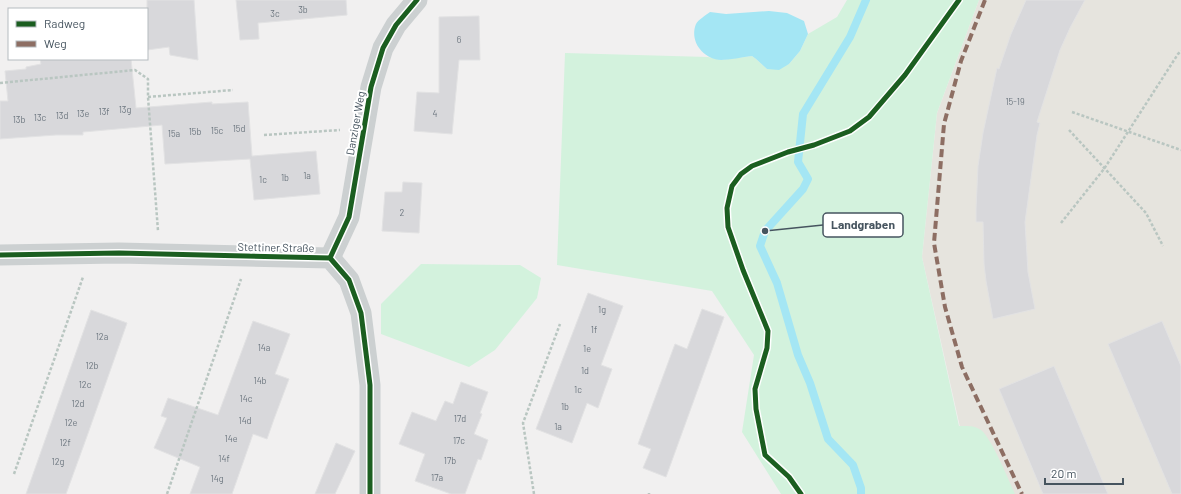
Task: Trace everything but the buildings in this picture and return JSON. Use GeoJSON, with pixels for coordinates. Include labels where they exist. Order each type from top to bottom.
{"type":"FeatureCollection","features":[{"type":"Feature","properties":{"kind":"street","name":"Danziger Weg"},"geometry":{"type":"LineString","coordinates":[[330,258],[349,217],[371,87],[383,48],[396,25],[417,0]]}},
{"type":"Feature","properties":{"kind":"street","name":"Stettiner Straße"},"geometry":{"type":"LineString","coordinates":[[0,255],[119,253],[330,258],[349,280],[361,313],[370,385],[370,494]]}},
{"type":"Feature","properties":{"kind":"path"},"geometry":{"type":"LineString","coordinates":[[1061,223],[1104,169],[1181,51]]}},
{"type":"Feature","properties":{"kind":"path"},"geometry":{"type":"LineString","coordinates":[[0,83],[135,70],[148,79],[148,97],[160,254]]}},
{"type":"Feature","properties":{"kind":"path"},"geometry":{"type":"LineString","coordinates":[[148,97],[233,90]]}},
{"type":"Feature","properties":{"kind":"path"},"geometry":{"type":"LineString","coordinates":[[1072,112],[1181,150]]}},
{"type":"Feature","properties":{"kind":"path"},"geometry":{"type":"LineString","coordinates":[[264,135],[343,130],[362,144]]}},
{"type":"Feature","properties":{"kind":"path"},"geometry":{"type":"LineString","coordinates":[[1069,130],[1146,213],[1163,246]]}},
{"type":"Feature","properties":{"kind":"path"},"geometry":{"type":"LineString","coordinates":[[14,474],[91,253]]}},
{"type":"Feature","properties":{"kind":"path"},"geometry":{"type":"LineString","coordinates":[[167,494],[249,256]]}},
{"type":"Feature","properties":{"kind":"path"},"geometry":{"type":"LineString","coordinates":[[534,494],[523,423],[560,324]]}},
{"type":"Feature","properties":{"kind":"shaded area"},"geometry":{"type":"Polygon","coordinates":[[[979,0],[1181,0],[1181,494],[973,494],[960,427],[922,257],[937,113],[979,0]]]}},
{"type":"Feature","properties":{"kind":"green space"},"geometry":{"type":"Polygon","coordinates":[[[847,0],[979,0],[937,113],[922,257],[959,426],[976,427],[985,434],[995,450],[1015,494],[781,494],[742,432],[754,355],[712,291],[557,265],[565,53],[708,57],[721,60],[752,56],[767,69],[789,64],[800,51],[808,34],[837,17],[847,0]]]}},
{"type":"Feature","properties":{"kind":"green space"},"geometry":{"type":"Polygon","coordinates":[[[421,264],[520,265],[541,278],[537,298],[495,350],[469,367],[381,334],[381,304],[421,264]]]}},
{"type":"Feature","properties":{"kind":"water"},"geometry":{"type":"Polygon","coordinates":[[[769,11],[787,13],[804,21],[808,34],[800,51],[789,64],[779,70],[767,69],[752,56],[724,60],[714,59],[703,53],[696,43],[694,30],[696,24],[710,12],[726,14],[769,11]]]}},
{"type":"Feature","properties":{"kind":"waterway"},"geometry":{"type":"LineString","coordinates":[[861,494],[861,488],[853,465],[828,439],[810,383],[798,355],[777,283],[760,246],[765,231],[803,189],[808,179],[798,162],[803,114],[850,37],[866,0]]}},
{"type":"Feature","properties":{"kind":"marked path"},"geometry":{"type":"LineString","coordinates":[[985,0],[961,61],[944,124],[934,243],[945,307],[962,367],[1022,494]]}},
{"type":"Feature","properties":{"kind":"cycle path"},"geometry":{"type":"LineString","coordinates":[[330,258],[349,217],[371,87],[383,48],[396,25],[417,0]]}},
{"type":"Feature","properties":{"kind":"cycle path"},"geometry":{"type":"LineString","coordinates":[[801,494],[789,477],[765,455],[756,409],[755,389],[767,348],[768,331],[743,270],[728,227],[727,208],[732,186],[741,174],[752,166],[850,131],[869,117],[905,75],[959,0]]}},
{"type":"Feature","properties":{"kind":"cycle path"},"geometry":{"type":"LineString","coordinates":[[0,255],[119,253],[330,258],[349,280],[361,313],[370,385],[370,494]]}},
{"type":"Feature","properties":{"kind":"place","name":"Landgraben"},"geometry":{"type":"Point","coordinates":[765,231]}}]}
